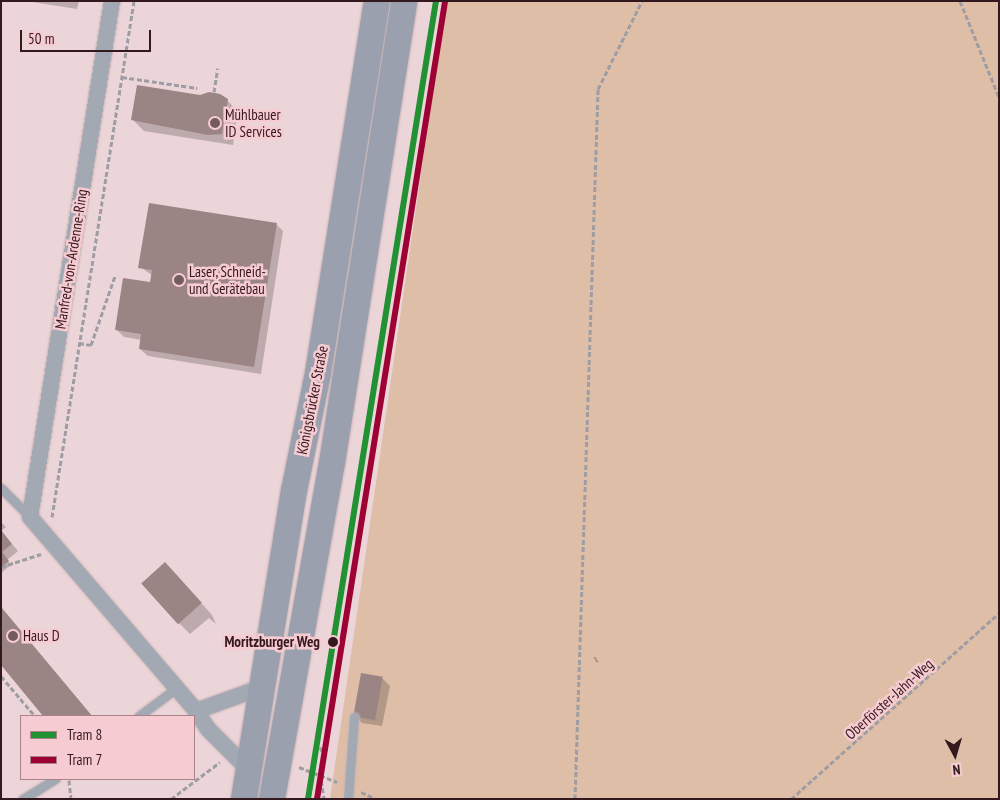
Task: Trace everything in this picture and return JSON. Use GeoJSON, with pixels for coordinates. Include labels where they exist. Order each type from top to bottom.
{"type":"FeatureCollection","features":[{"type":"Feature","properties":{"kind":"main road","name":"Königsbrücker Straße"},"geometry":{"type":"LineString","coordinates":[[244,799],[265,686],[294,491],[318,373],[378,1]]}},
{"type":"Feature","properties":{"kind":"main road","name":"Königsbrücker Straße"},"geometry":{"type":"LineString","coordinates":[[272,799],[332,463],[404,1]]}},
{"type":"Feature","properties":{"kind":"street","name":"Manfred-von-Ardenne-Ring"},"geometry":{"type":"LineString","coordinates":[[30,518],[112,1]]}},
{"type":"Feature","properties":{"kind":"street"},"geometry":{"type":"LineString","coordinates":[[30,518],[196,710],[231,754],[250,771]]}},
{"type":"Feature","properties":{"kind":"street"},"geometry":{"type":"LineString","coordinates":[[196,710],[265,686]]}},
{"type":"Feature","properties":{"kind":"lane"},"geometry":{"type":"LineString","coordinates":[[1,488],[30,518]]}},
{"type":"Feature","properties":{"kind":"lane"},"geometry":{"type":"LineString","coordinates":[[140,715],[175,688]]}},
{"type":"Feature","properties":{"kind":"lane"},"geometry":{"type":"LineString","coordinates":[[348,799],[354,718]]}},
{"type":"Feature","properties":{"kind":"lane"},"geometry":{"type":"LineString","coordinates":[[23,799],[53,780]]}},
{"type":"Feature","properties":{"kind":"path"},"geometry":{"type":"LineString","coordinates":[[48,539],[134,1]]}},
{"type":"Feature","properties":{"kind":"path"},"geometry":{"type":"LineString","coordinates":[[575,799],[598,89],[642,1]]}},
{"type":"Feature","properties":{"kind":"path"},"geometry":{"type":"LineString","coordinates":[[960,1],[999,98]]}},
{"type":"Feature","properties":{"kind":"path"},"geometry":{"type":"LineString","coordinates":[[214,92],[218,68]]}},
{"type":"Feature","properties":{"kind":"path"},"geometry":{"type":"LineString","coordinates":[[122,77],[197,88]]}},
{"type":"Feature","properties":{"kind":"path"},"geometry":{"type":"LineString","coordinates":[[58,340],[91,344],[115,276]]}},
{"type":"Feature","properties":{"kind":"path"},"geometry":{"type":"LineString","coordinates":[[1,567],[39,556]]}},
{"type":"Feature","properties":{"kind":"path","name":"Oberförster-Jahn-Weg"},"geometry":{"type":"LineString","coordinates":[[792,799],[999,613]]}},
{"type":"Feature","properties":{"kind":"path"},"geometry":{"type":"LineString","coordinates":[[1,676],[34,715]]}},
{"type":"Feature","properties":{"kind":"path"},"geometry":{"type":"LineString","coordinates":[[320,748],[323,753],[320,773],[324,799]]}},
{"type":"Feature","properties":{"kind":"path"},"geometry":{"type":"LineString","coordinates":[[171,799],[231,754]]}},
{"type":"Feature","properties":{"kind":"path"},"geometry":{"type":"LineString","coordinates":[[298,767],[320,773]]}},
{"type":"Feature","properties":{"kind":"path"},"geometry":{"type":"LineString","coordinates":[[69,780],[71,799]]}},
{"type":"Feature","properties":{"kind":"shaded area"},"geometry":{"type":"Polygon","coordinates":[[[446,1],[999,1],[999,799],[330,799],[446,1]]]}},
{"type":"Feature","properties":{"kind":"building"},"geometry":{"type":"Polygon","coordinates":[[[137,85],[200,95],[209,92],[220,94],[228,99],[222,134],[208,135],[131,120],[137,85]]]}},
{"type":"Feature","properties":{"kind":"building"},"geometry":{"type":"Polygon","coordinates":[[[149,203],[277,223],[254,367],[139,349],[141,334],[115,330],[123,278],[150,282],[152,270],[138,268],[149,203]]]}},
{"type":"Feature","properties":{"kind":"building"},"geometry":{"type":"Polygon","coordinates":[[[1,530],[12,544],[2,552],[9,561],[1,567],[1,530]]]}},
{"type":"Feature","properties":{"kind":"building"},"geometry":{"type":"Polygon","coordinates":[[[165,562],[202,603],[178,624],[141,583],[165,562]]]}},
{"type":"Feature","properties":{"kind":"building","name":"Haus D"},"geometry":{"type":"Polygon","coordinates":[[[1,607],[91,715],[42,715],[1,665],[1,607]]]}},
{"type":"Feature","properties":{"kind":"building"},"geometry":{"type":"Polygon","coordinates":[[[361,673],[383,677],[375,720],[353,716],[361,673]]]}},
{"type":"Feature","properties":{"kind":"tram line","name":"8"},"geometry":{"type":"LineString","coordinates":[[308,799],[436,1]]}},
{"type":"Feature","properties":{"kind":"tram line","name":"7"},"geometry":{"type":"LineString","coordinates":[[317,799],[445,2]]}},
{"type":"Feature","properties":{"kind":"place","name":"Mühlbauer ID Services"},"geometry":{"type":"Point","coordinates":[215,123]}},
{"type":"Feature","properties":{"kind":"place","name":"Laser, Schneid- und Gerätebau"},"geometry":{"type":"Point","coordinates":[179,280]}},
{"type":"Feature","properties":{"kind":"place","name":"Haus D"},"geometry":{"type":"Point","coordinates":[13,636]}},
{"type":"Feature","properties":{"kind":"place","name":"Moritzburger Weg"},"geometry":{"type":"Point","coordinates":[333,642]}}]}
